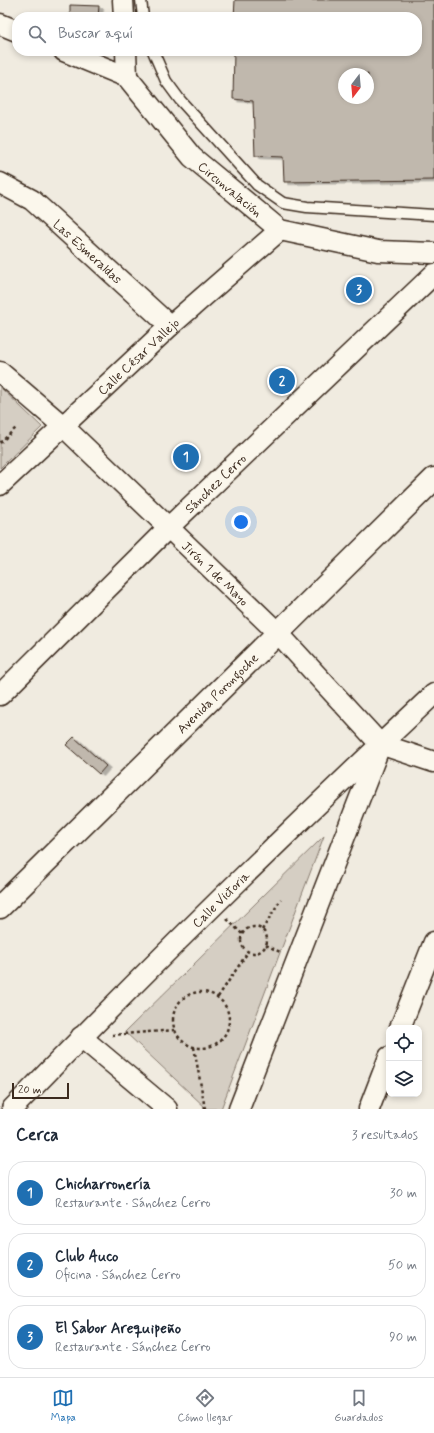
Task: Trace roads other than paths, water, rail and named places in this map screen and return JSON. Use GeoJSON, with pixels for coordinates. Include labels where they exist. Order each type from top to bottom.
{"type":"FeatureCollection","features":[{"type":"Feature","properties":{"kind":"main road","name":"Avenida Porongoche"},"geometry":{"type":"LineString","coordinates":[[0,907],[434,479]]}},
{"type":"Feature","properties":{"kind":"street"},"geometry":{"type":"LineString","coordinates":[[123,0],[124,12]]}},
{"type":"Feature","properties":{"kind":"street"},"geometry":{"type":"LineString","coordinates":[[0,24],[12,29]]}},
{"type":"Feature","properties":{"kind":"street","name":"Circunvalación"},"geometry":{"type":"LineString","coordinates":[[76,56],[127,77],[192,157],[280,230],[378,251],[434,253]]}},
{"type":"Feature","properties":{"kind":"street"},"geometry":{"type":"LineString","coordinates":[[126,56],[127,77]]}},
{"type":"Feature","properties":{"kind":"street","name":"Las Esmeraldas"},"geometry":{"type":"LineString","coordinates":[[0,183],[32,200],[170,326]]}},
{"type":"Feature","properties":{"kind":"street","name":"Calle César Vallejo"},"geometry":{"type":"LineString","coordinates":[[0,485],[170,326],[280,230]]}},
{"type":"Feature","properties":{"kind":"street","name":"Sánchez Cerro"},"geometry":{"type":"LineString","coordinates":[[0,695],[170,527],[434,274]]}},
{"type":"Feature","properties":{"kind":"street","name":"Jirón 1 de Mayo"},"geometry":{"type":"LineString","coordinates":[[0,372],[63,426],[278,632],[380,744],[434,762]]}},
{"type":"Feature","properties":{"kind":"street","name":"Calle Victoria"},"geometry":{"type":"LineString","coordinates":[[12,1109],[81,1038],[380,744],[434,694]]}},
{"type":"Feature","properties":{"kind":"street"},"geometry":{"type":"LineString","coordinates":[[239,1109],[380,744]]}},
{"type":"Feature","properties":{"kind":"street"},"geometry":{"type":"LineString","coordinates":[[401,1025],[434,942]]}},
{"type":"Feature","properties":{"kind":"street"},"geometry":{"type":"LineString","coordinates":[[81,1038],[167,1109]]}},
{"type":"Feature","properties":{"kind":"street"},"geometry":{"type":"LineString","coordinates":[[369,1109],[387,1061]]}},
{"type":"Feature","properties":{"kind":"lane"},"geometry":{"type":"LineString","coordinates":[[141,0],[142,12]]}},
{"type":"Feature","properties":{"kind":"lane"},"geometry":{"type":"LineString","coordinates":[[155,56],[166,81],[180,100],[257,184],[284,203],[307,208],[428,216],[434,215]]}},
{"type":"Feature","properties":{"kind":"place","name":"El Sabor Arequipeño"},"geometry":{"type":"Point","coordinates":[359,290]}},
{"type":"Feature","properties":{"kind":"place","name":"Club Auco"},"geometry":{"type":"Point","coordinates":[282,381]}},
{"type":"Feature","properties":{"kind":"place","name":"Chicharronería"},"geometry":{"type":"Point","coordinates":[186,457]}}]}
